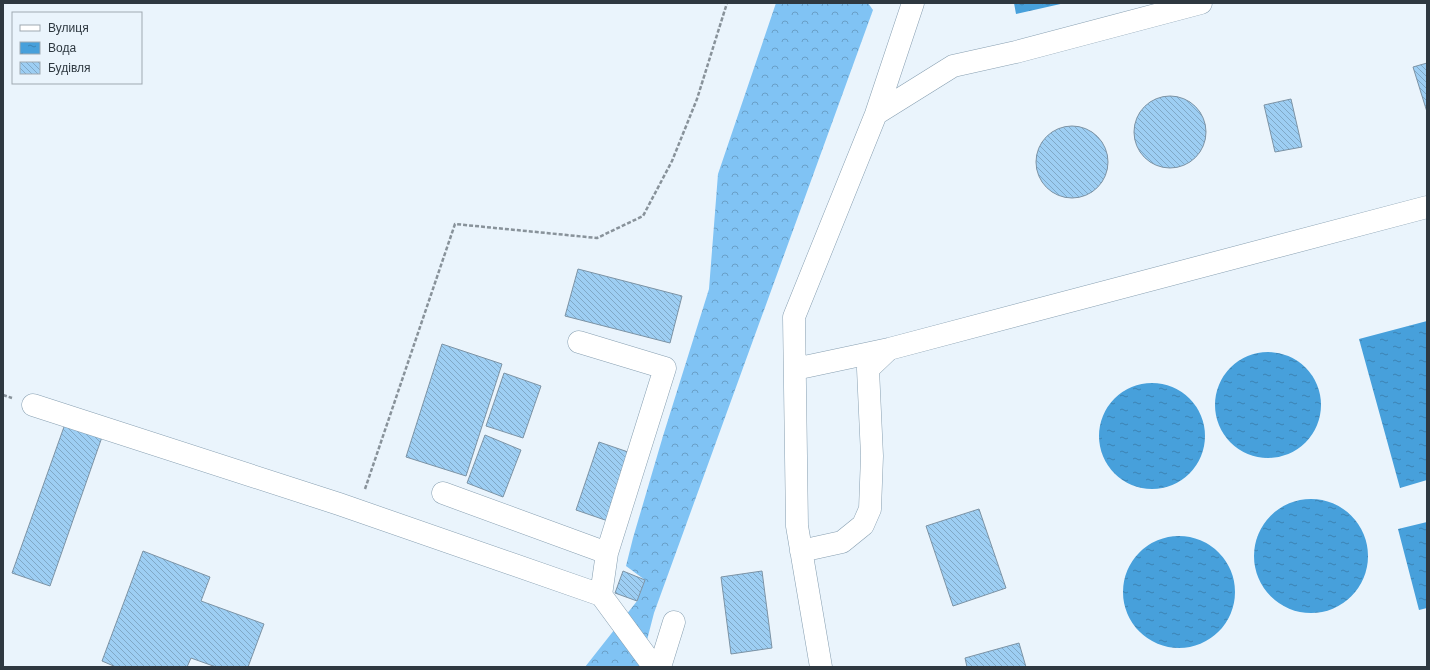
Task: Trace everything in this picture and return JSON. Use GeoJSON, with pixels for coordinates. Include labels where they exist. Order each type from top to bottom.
{"type":"FeatureCollection","features":[{"type":"Feature","properties":{"kind":"lane"},"geometry":{"type":"LineString","coordinates":[[822,667],[797,526],[794,317],[876,114],[913,3]]}},
{"type":"Feature","properties":{"kind":"lane"},"geometry":{"type":"LineString","coordinates":[[876,114],[953,66],[1016,52],[1201,3]]}},
{"type":"Feature","properties":{"kind":"lane"},"geometry":{"type":"LineString","coordinates":[[795,369],[889,349],[1427,207]]}},
{"type":"Feature","properties":{"kind":"lane"},"geometry":{"type":"LineString","coordinates":[[579,342],[664,368],[607,553],[601,595]]}},
{"type":"Feature","properties":{"kind":"lane"},"geometry":{"type":"LineString","coordinates":[[801,551],[842,542],[863,525],[870,509],[872,456],[868,369],[889,349]]}},
{"type":"Feature","properties":{"kind":"lane"},"geometry":{"type":"LineString","coordinates":[[33,405],[339,504],[601,595],[654,667]]}},
{"type":"Feature","properties":{"kind":"lane"},"geometry":{"type":"LineString","coordinates":[[443,493],[607,553]]}},
{"type":"Feature","properties":{"kind":"lane"},"geometry":{"type":"LineString","coordinates":[[660,667],[674,622]]}},
{"type":"Feature","properties":{"kind":"path"},"geometry":{"type":"LineString","coordinates":[[339,504],[364,495],[455,224],[597,238],[643,216],[672,161],[697,99],[727,3]]}},
{"type":"Feature","properties":{"kind":"green space"},"geometry":{"type":"Polygon","coordinates":[[[776,3],[868,3],[873,10],[654,613],[640,667],[585,667],[637,601],[645,580],[626,566],[663,436],[709,289],[718,174],[776,3]]]}},
{"type":"Feature","properties":{"kind":"water"},"geometry":{"type":"Polygon","coordinates":[[[1014,3],[1065,3],[1016,14],[1014,3]]]}},
{"type":"Feature","properties":{"kind":"water"},"geometry":{"type":"Polygon","coordinates":[[[1427,321],[1427,480],[1400,488],[1359,339],[1427,321]]]}},
{"type":"Feature","properties":{"kind":"water"},"geometry":{"type":"Polygon","coordinates":[[[1268,352],[1288,356],[1306,367],[1317,385],[1321,405],[1317,425],[1306,443],[1288,454],[1268,458],[1248,454],[1230,443],[1219,425],[1215,405],[1219,385],[1230,367],[1248,356],[1268,352]]]}},
{"type":"Feature","properties":{"kind":"water"},"geometry":{"type":"Polygon","coordinates":[[[1152,383],[1172,387],[1190,398],[1201,416],[1205,436],[1201,456],[1190,474],[1172,485],[1152,489],[1132,485],[1114,474],[1103,456],[1099,436],[1103,416],[1114,398],[1132,387],[1152,383]]]}},
{"type":"Feature","properties":{"kind":"water"},"geometry":{"type":"Polygon","coordinates":[[[1311,499],[1322,500],[1333,504],[1351,516],[1363,534],[1367,545],[1367,567],[1363,578],[1351,596],[1333,608],[1322,612],[1311,613],[1300,612],[1289,608],[1271,596],[1259,578],[1255,567],[1254,556],[1255,545],[1259,534],[1271,516],[1289,504],[1300,500],[1311,499]]]}},
{"type":"Feature","properties":{"kind":"water"},"geometry":{"type":"Polygon","coordinates":[[[1427,522],[1427,608],[1419,610],[1398,529],[1427,522]]]}},
{"type":"Feature","properties":{"kind":"water"},"geometry":{"type":"Polygon","coordinates":[[[1179,536],[1200,540],[1219,552],[1231,571],[1235,592],[1231,613],[1219,632],[1200,644],[1179,648],[1158,644],[1139,632],[1127,613],[1123,592],[1127,571],[1139,552],[1158,540],[1179,536]]]}},
{"type":"Feature","properties":{"kind":"building"},"geometry":{"type":"Polygon","coordinates":[[[1427,63],[1427,112],[1413,67],[1427,63]]]}},
{"type":"Feature","properties":{"kind":"building"},"geometry":{"type":"Polygon","coordinates":[[[1170,96],[1184,99],[1196,106],[1203,118],[1206,132],[1203,146],[1196,158],[1184,165],[1170,168],[1156,165],[1144,158],[1137,146],[1134,132],[1137,118],[1144,106],[1156,99],[1170,96]]]}},
{"type":"Feature","properties":{"kind":"building"},"geometry":{"type":"Polygon","coordinates":[[[1291,99],[1302,147],[1275,152],[1264,105],[1291,99]]]}},
{"type":"Feature","properties":{"kind":"building"},"geometry":{"type":"Polygon","coordinates":[[[1072,126],[1086,129],[1098,136],[1105,148],[1108,162],[1105,176],[1098,188],[1086,195],[1072,198],[1058,195],[1046,188],[1039,176],[1036,162],[1039,148],[1046,136],[1058,129],[1072,126]]]}},
{"type":"Feature","properties":{"kind":"building"},"geometry":{"type":"Polygon","coordinates":[[[578,269],[682,296],[670,343],[565,316],[578,269]]]}},
{"type":"Feature","properties":{"kind":"building"},"geometry":{"type":"Polygon","coordinates":[[[442,344],[502,364],[466,476],[406,457],[442,344]]]}},
{"type":"Feature","properties":{"kind":"building"},"geometry":{"type":"Polygon","coordinates":[[[504,373],[541,386],[523,438],[486,426],[504,373]]]}},
{"type":"Feature","properties":{"kind":"building"},"geometry":{"type":"Polygon","coordinates":[[[65,424],[102,437],[50,586],[12,573],[65,424]]]}},
{"type":"Feature","properties":{"kind":"building"},"geometry":{"type":"Polygon","coordinates":[[[485,435],[521,450],[503,497],[467,483],[485,435]]]}},
{"type":"Feature","properties":{"kind":"building"},"geometry":{"type":"Polygon","coordinates":[[[599,442],[631,453],[608,521],[576,510],[599,442]]]}},
{"type":"Feature","properties":{"kind":"building"},"geometry":{"type":"Polygon","coordinates":[[[979,509],[1006,588],[953,606],[926,526],[979,509]]]}},
{"type":"Feature","properties":{"kind":"building"},"geometry":{"type":"Polygon","coordinates":[[[143,551],[210,577],[201,601],[264,624],[248,667],[216,667],[191,658],[187,667],[116,667],[102,661],[143,551]]]}},
{"type":"Feature","properties":{"kind":"building"},"geometry":{"type":"Polygon","coordinates":[[[623,571],[645,580],[637,601],[615,593],[623,571]]]}},
{"type":"Feature","properties":{"kind":"building"},"geometry":{"type":"Polygon","coordinates":[[[762,571],[772,648],[731,654],[721,577],[762,571]]]}},
{"type":"Feature","properties":{"kind":"building"},"geometry":{"type":"Polygon","coordinates":[[[1019,643],[1026,667],[967,667],[965,658],[1019,643]]]}}]}
